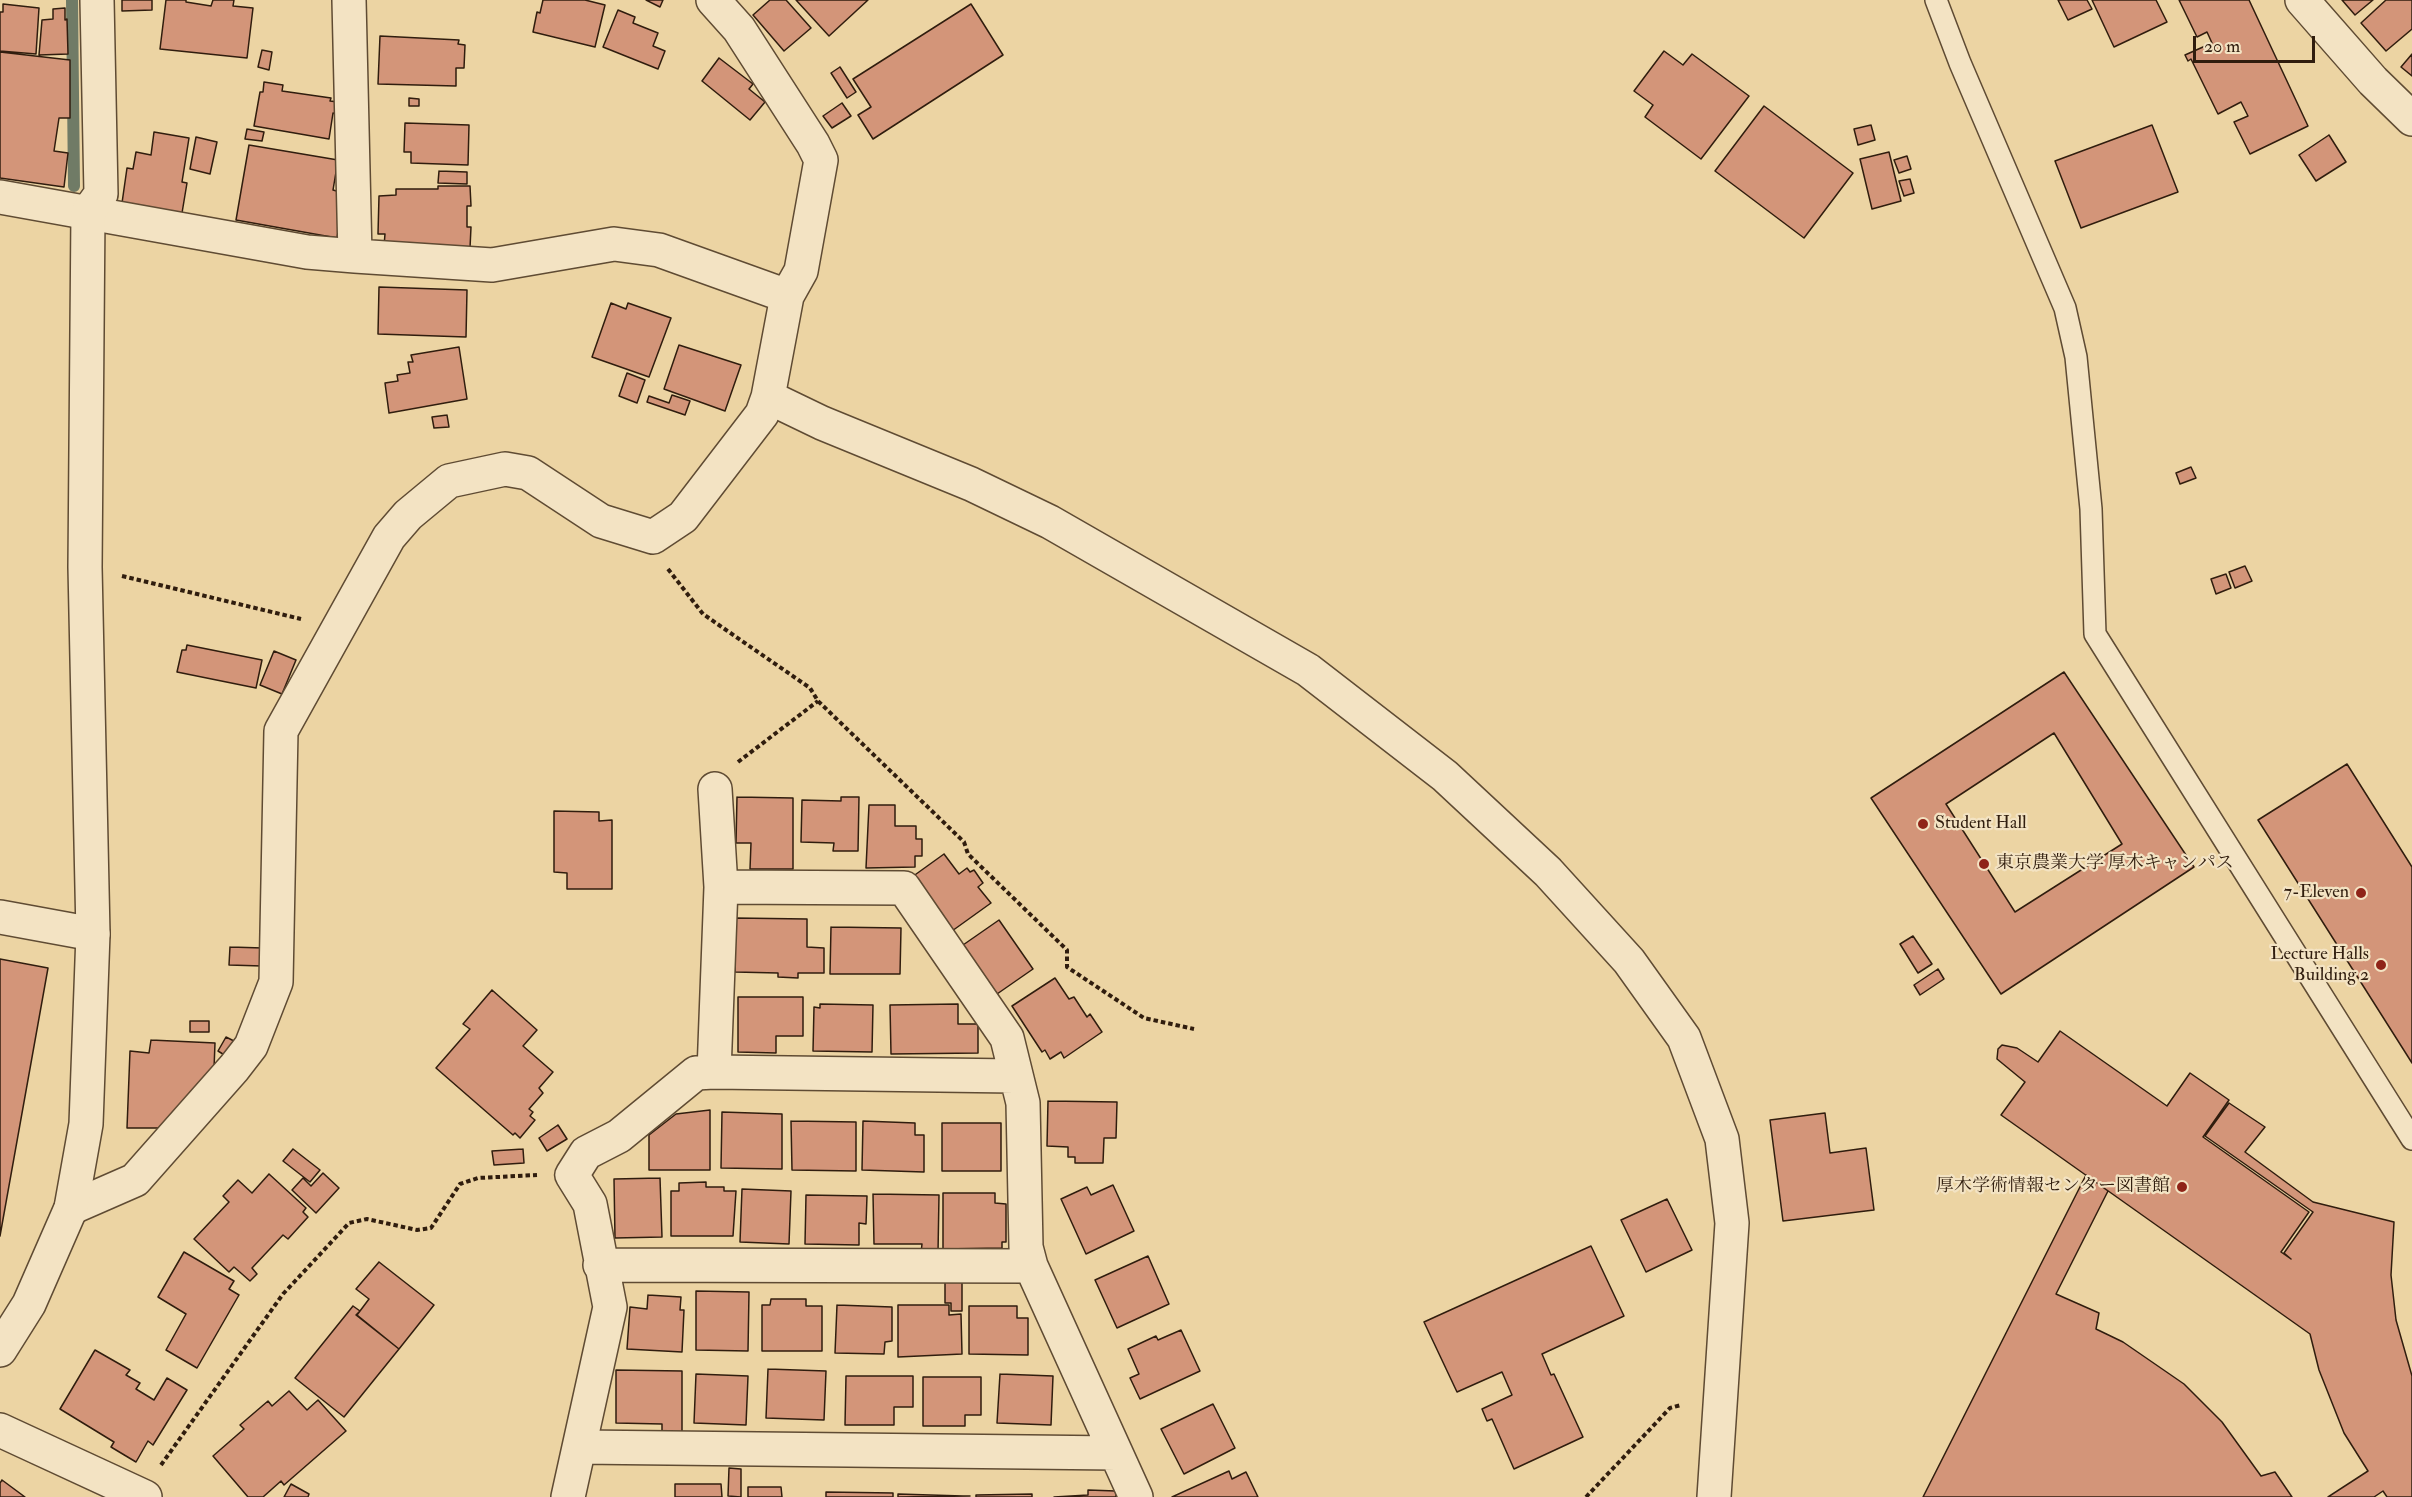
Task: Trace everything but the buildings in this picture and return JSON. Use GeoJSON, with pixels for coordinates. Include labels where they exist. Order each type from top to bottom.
{"type":"FeatureCollection","features":[{"type":"Feature","properties":{"kind":"street"},"geometry":{"type":"LineString","coordinates":[[0,1350],[29,1304],[71,1209],[86,1124],[93,934],[85,567],[88,212],[101,194],[97,0]]}},
{"type":"Feature","properties":{"kind":"street"},"geometry":{"type":"LineString","coordinates":[[349,0],[355,256]]}},
{"type":"Feature","properties":{"kind":"street"},"geometry":{"type":"LineString","coordinates":[[71,1209],[135,1180],[234,1068],[250,1046],[276,982],[281,731],[389,537],[408,515],[449,481],[505,469],[528,473],[602,521],[652,537],[683,517],[762,414],[768,397],[787,296],[801,272],[821,160],[739,30],[713,0]]}},
{"type":"Feature","properties":{"kind":"street"},"geometry":{"type":"LineString","coordinates":[[2302,0],[2373,81],[2412,119]]}},
{"type":"Feature","properties":{"kind":"street"},"geometry":{"type":"LineString","coordinates":[[0,197],[307,252],[355,256],[492,265],[614,244],[659,250],[787,296]]}},
{"type":"Feature","properties":{"kind":"street"},"geometry":{"type":"LineString","coordinates":[[768,397],[822,423],[971,484],[1050,522],[1308,670],[1445,776],[1548,872],[1629,960],[1684,1038],[1722,1139],[1732,1223],[1714,1497]]}},
{"type":"Feature","properties":{"kind":"street"},"geometry":{"type":"LineString","coordinates":[[714,1072],[720,887],[715,789]]}},
{"type":"Feature","properties":{"kind":"street"},"geometry":{"type":"LineString","coordinates":[[720,887],[904,888],[1007,1038],[1014,1076],[1023,1103],[1026,1247],[1031,1266],[1136,1497]]}},
{"type":"Feature","properties":{"kind":"street"},"geometry":{"type":"LineString","coordinates":[[0,917],[93,934]]}},
{"type":"Feature","properties":{"kind":"street"},"geometry":{"type":"LineString","coordinates":[[568,1497],[610,1307],[600,1265],[590,1204],[572,1175],[586,1154],[619,1136],[696,1073],[1014,1076]]}},
{"type":"Feature","properties":{"kind":"street"},"geometry":{"type":"LineString","coordinates":[[600,1265],[1031,1266]]}},
{"type":"Feature","properties":{"kind":"street"},"geometry":{"type":"LineString","coordinates":[[0,1430],[143,1496]]}},
{"type":"Feature","properties":{"kind":"street"},"geometry":{"type":"LineString","coordinates":[[580,1447],[1116,1453]]}},
{"type":"Feature","properties":{"kind":"lane"},"geometry":{"type":"LineString","coordinates":[[1936,0],[1960,63],[2065,308],[2076,357],[2091,509],[2095,634],[2412,1139]]}},
{"type":"Feature","properties":{"kind":"path"},"geometry":{"type":"LineString","coordinates":[[652,537],[667,567],[703,614],[810,688],[818,701],[964,842],[968,854],[1067,950],[1067,967],[1144,1018],[1194,1029]]}},
{"type":"Feature","properties":{"kind":"path"},"geometry":{"type":"LineString","coordinates":[[85,567],[337,627]]}},
{"type":"Feature","properties":{"kind":"path"},"geometry":{"type":"LineString","coordinates":[[715,789],[719,776],[818,701]]}},
{"type":"Feature","properties":{"kind":"path"},"geometry":{"type":"LineString","coordinates":[[143,1496],[283,1294],[350,1223],[367,1219],[417,1230],[431,1228],[460,1184],[478,1178],[572,1175]]}},
{"type":"Feature","properties":{"kind":"path"},"geometry":{"type":"LineString","coordinates":[[1586,1497],[1670,1408],[1719,1396]]}},
{"type":"Feature","properties":{"kind":"waterway"},"geometry":{"type":"LineString","coordinates":[[72,0],[74,186]]}},
{"type":"Feature","properties":{"kind":"place","name":"Student Hall"},"geometry":{"type":"Point","coordinates":[1923,824]}},
{"type":"Feature","properties":{"kind":"place","name":"東京農業大学 厚木キャンパス"},"geometry":{"type":"Point","coordinates":[1984,864]}},
{"type":"Feature","properties":{"kind":"place","name":"7-Eleven"},"geometry":{"type":"Point","coordinates":[2361,893]}},
{"type":"Feature","properties":{"kind":"place","name":"Lecture Halls Building 2"},"geometry":{"type":"Point","coordinates":[2381,965]}},
{"type":"Feature","properties":{"kind":"place","name":"厚木学術情報センター図書館"},"geometry":{"type":"Point","coordinates":[2182,1187]}}]}
